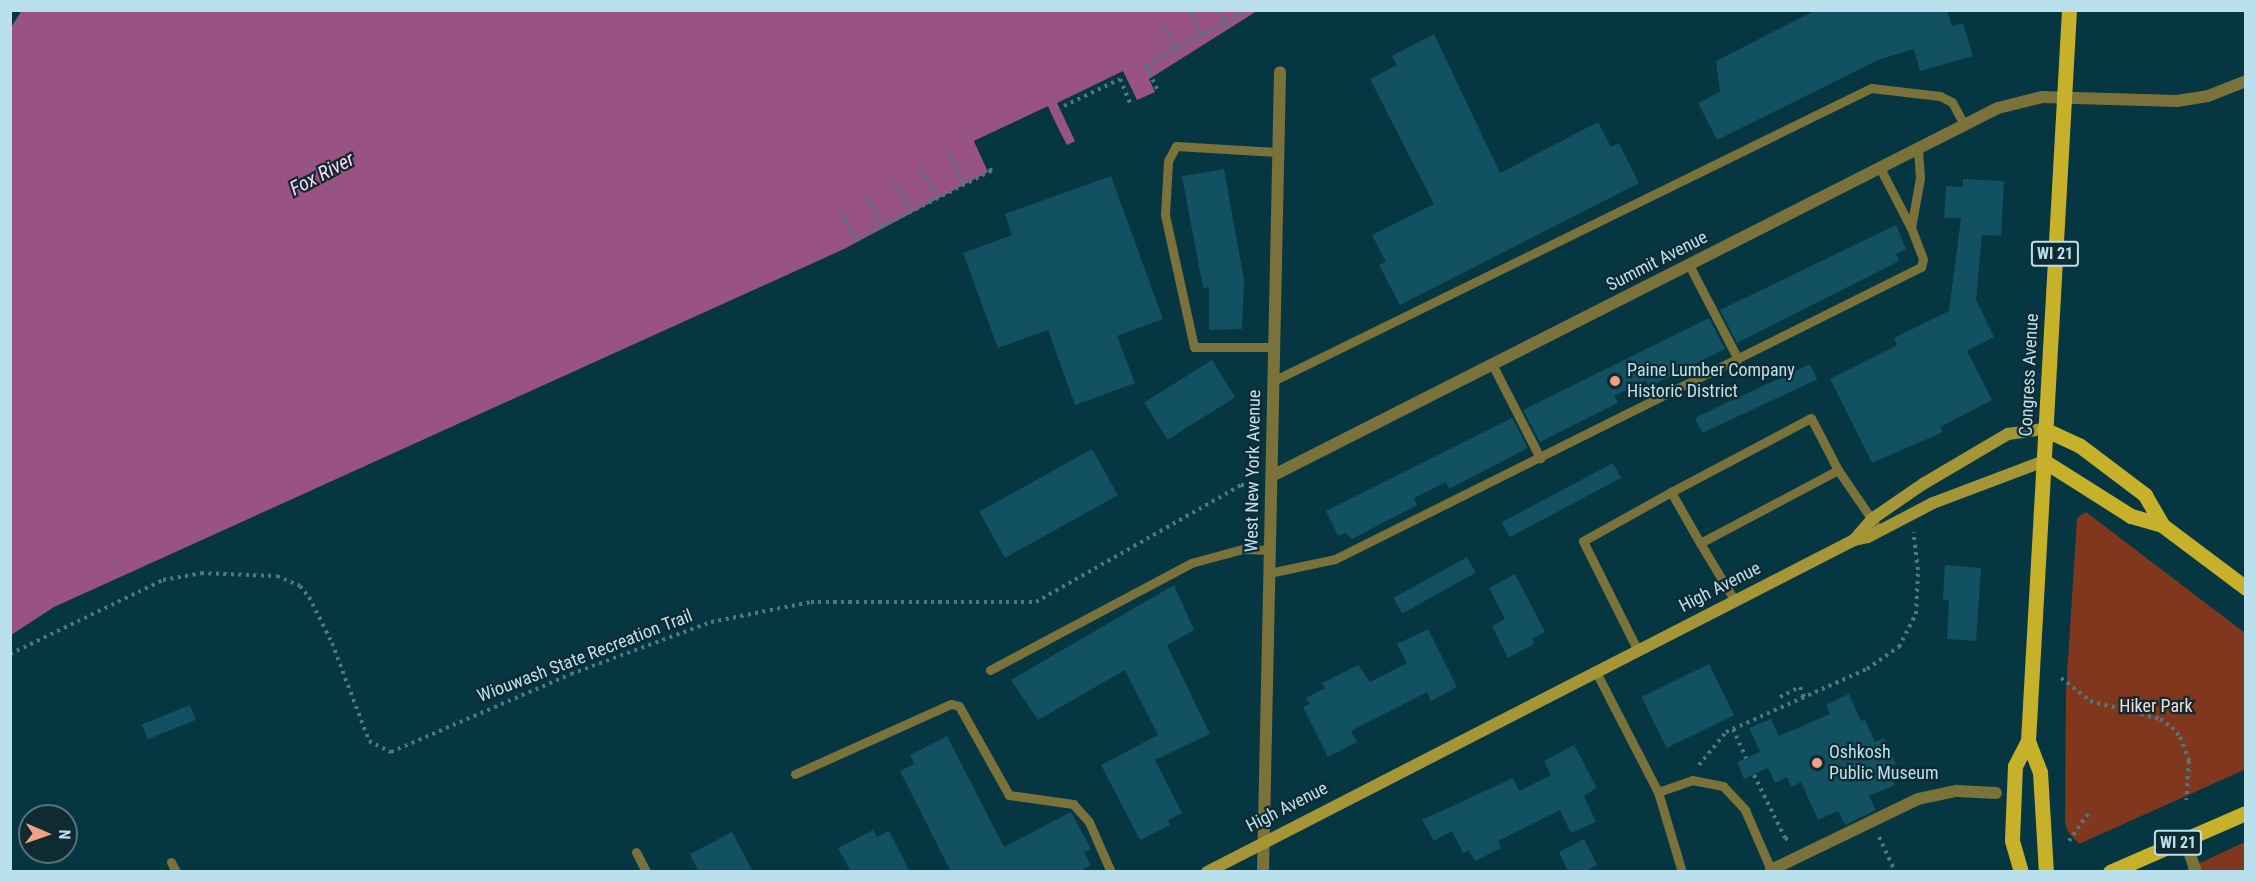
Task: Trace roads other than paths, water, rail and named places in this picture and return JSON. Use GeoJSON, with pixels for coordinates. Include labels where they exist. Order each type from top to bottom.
{"type":"FeatureCollection","features":[{"type":"Feature","properties":{"kind":"main road","name":"Congress Avenue"},"geometry":{"type":"LineString","coordinates":[[2021,872],[2012,840],[2015,766],[2028,741],[2069,10]]}},
{"type":"Feature","properties":{"kind":"main road"},"geometry":{"type":"LineString","coordinates":[[1854,540],[1872,519],[1923,484],[2008,434],[2044,429],[2079,445],[2145,495],[2162,525]]}},
{"type":"Feature","properties":{"kind":"main road"},"geometry":{"type":"LineString","coordinates":[[2044,461],[2131,516],[2162,525],[2246,588]]}},
{"type":"Feature","properties":{"kind":"main road","name":"High Avenue"},"geometry":{"type":"LineString","coordinates":[[1207,872],[1263,841],[1854,540],[1880,531],[1933,503],[2044,461]]}},
{"type":"Feature","properties":{"kind":"main road","name":"Congress Avenue"},"geometry":{"type":"LineString","coordinates":[[2028,741],[2040,772],[2046,872]]}},
{"type":"Feature","properties":{"kind":"main road","name":"WI 21"},"geometry":{"type":"LineString","coordinates":[[2110,872],[2246,813]]}},
{"type":"Feature","properties":{"kind":"street","name":"West New York Avenue"},"geometry":{"type":"LineString","coordinates":[[1263,872],[1280,72]]}},
{"type":"Feature","properties":{"kind":"street","name":"Summit Avenue"},"geometry":{"type":"LineString","coordinates":[[1272,481],[1492,364],[1964,125],[2028,97],[2064,96],[2176,101],[2208,96],[2246,81]]}},
{"type":"Feature","properties":{"kind":"street"},"geometry":{"type":"LineString","coordinates":[[1772,871],[1810,850],[1918,799],[1957,791],[1995,793]]}},
{"type":"Feature","properties":{"kind":"street"},"geometry":{"type":"LineString","coordinates":[[2185,840],[2196,872]]}},
{"type":"Feature","properties":{"kind":"lane"},"geometry":{"type":"LineString","coordinates":[[1273,381],[1871,88],[1940,96],[1952,102],[1964,125]]}},
{"type":"Feature","properties":{"kind":"lane"},"geometry":{"type":"LineString","coordinates":[[1274,347],[1194,347],[1165,215],[1168,161],[1176,146],[1278,152]]}},
{"type":"Feature","properties":{"kind":"lane"},"geometry":{"type":"LineString","coordinates":[[1911,228],[1920,178],[1918,149]]}},
{"type":"Feature","properties":{"kind":"lane"},"geometry":{"type":"LineString","coordinates":[[1269,573],[1335,559],[1922,267],[1923,259],[1911,228],[1880,168]]}},
{"type":"Feature","properties":{"kind":"lane"},"geometry":{"type":"LineString","coordinates":[[1689,265],[1738,359]]}},
{"type":"Feature","properties":{"kind":"lane"},"geometry":{"type":"LineString","coordinates":[[1492,364],[1540,458]]}},
{"type":"Feature","properties":{"kind":"lane"},"geometry":{"type":"LineString","coordinates":[[1638,651],[1582,541],[1811,418],[1838,470],[1880,531]]}},
{"type":"Feature","properties":{"kind":"lane"},"geometry":{"type":"LineString","coordinates":[[1700,543],[1838,470]]}},
{"type":"Feature","properties":{"kind":"lane"},"geometry":{"type":"LineString","coordinates":[[1671,492],[1735,601]]}},
{"type":"Feature","properties":{"kind":"lane"},"geometry":{"type":"LineString","coordinates":[[990,670],[1191,563],[1243,549],[1270,550]]}},
{"type":"Feature","properties":{"kind":"lane"},"geometry":{"type":"LineString","coordinates":[[1596,672],[1658,792],[1682,872]]}},
{"type":"Feature","properties":{"kind":"lane"},"geometry":{"type":"LineString","coordinates":[[795,774],[951,704],[959,706],[1009,795],[1073,804],[1089,822],[1111,872]]}},
{"type":"Feature","properties":{"kind":"lane"},"geometry":{"type":"LineString","coordinates":[[1658,792],[1692,780],[1715,782],[1738,799],[1772,871]]}},
{"type":"Feature","properties":{"kind":"lane"},"geometry":{"type":"LineString","coordinates":[[636,852],[646,872]]}},
{"type":"Feature","properties":{"kind":"lane"},"geometry":{"type":"LineString","coordinates":[[171,862],[176,872]]}},
{"type":"Feature","properties":{"kind":"water","name":"Fox River"},"geometry":{"type":"Polygon","coordinates":[[[22,10],[1257,11],[1149,79],[1155,92],[1137,100],[1123,71],[1057,103],[1075,141],[1067,145],[1047,107],[974,141],[988,172],[844,249],[54,607],[11,635],[10,29],[22,10]]]}},
{"type":"Feature","properties":{"kind":"place","name":"Paine Lumber Company Historic District"},"geometry":{"type":"Point","coordinates":[1615,381]}},
{"type":"Feature","properties":{"kind":"place","name":"Oshkosh Public Museum"},"geometry":{"type":"Point","coordinates":[1817,763]}},
{"type":"Feature","properties":{"kind":"park label","name":"Hiker Park"},"geometry":{"type":"Point","coordinates":[2156,706]}}]}
